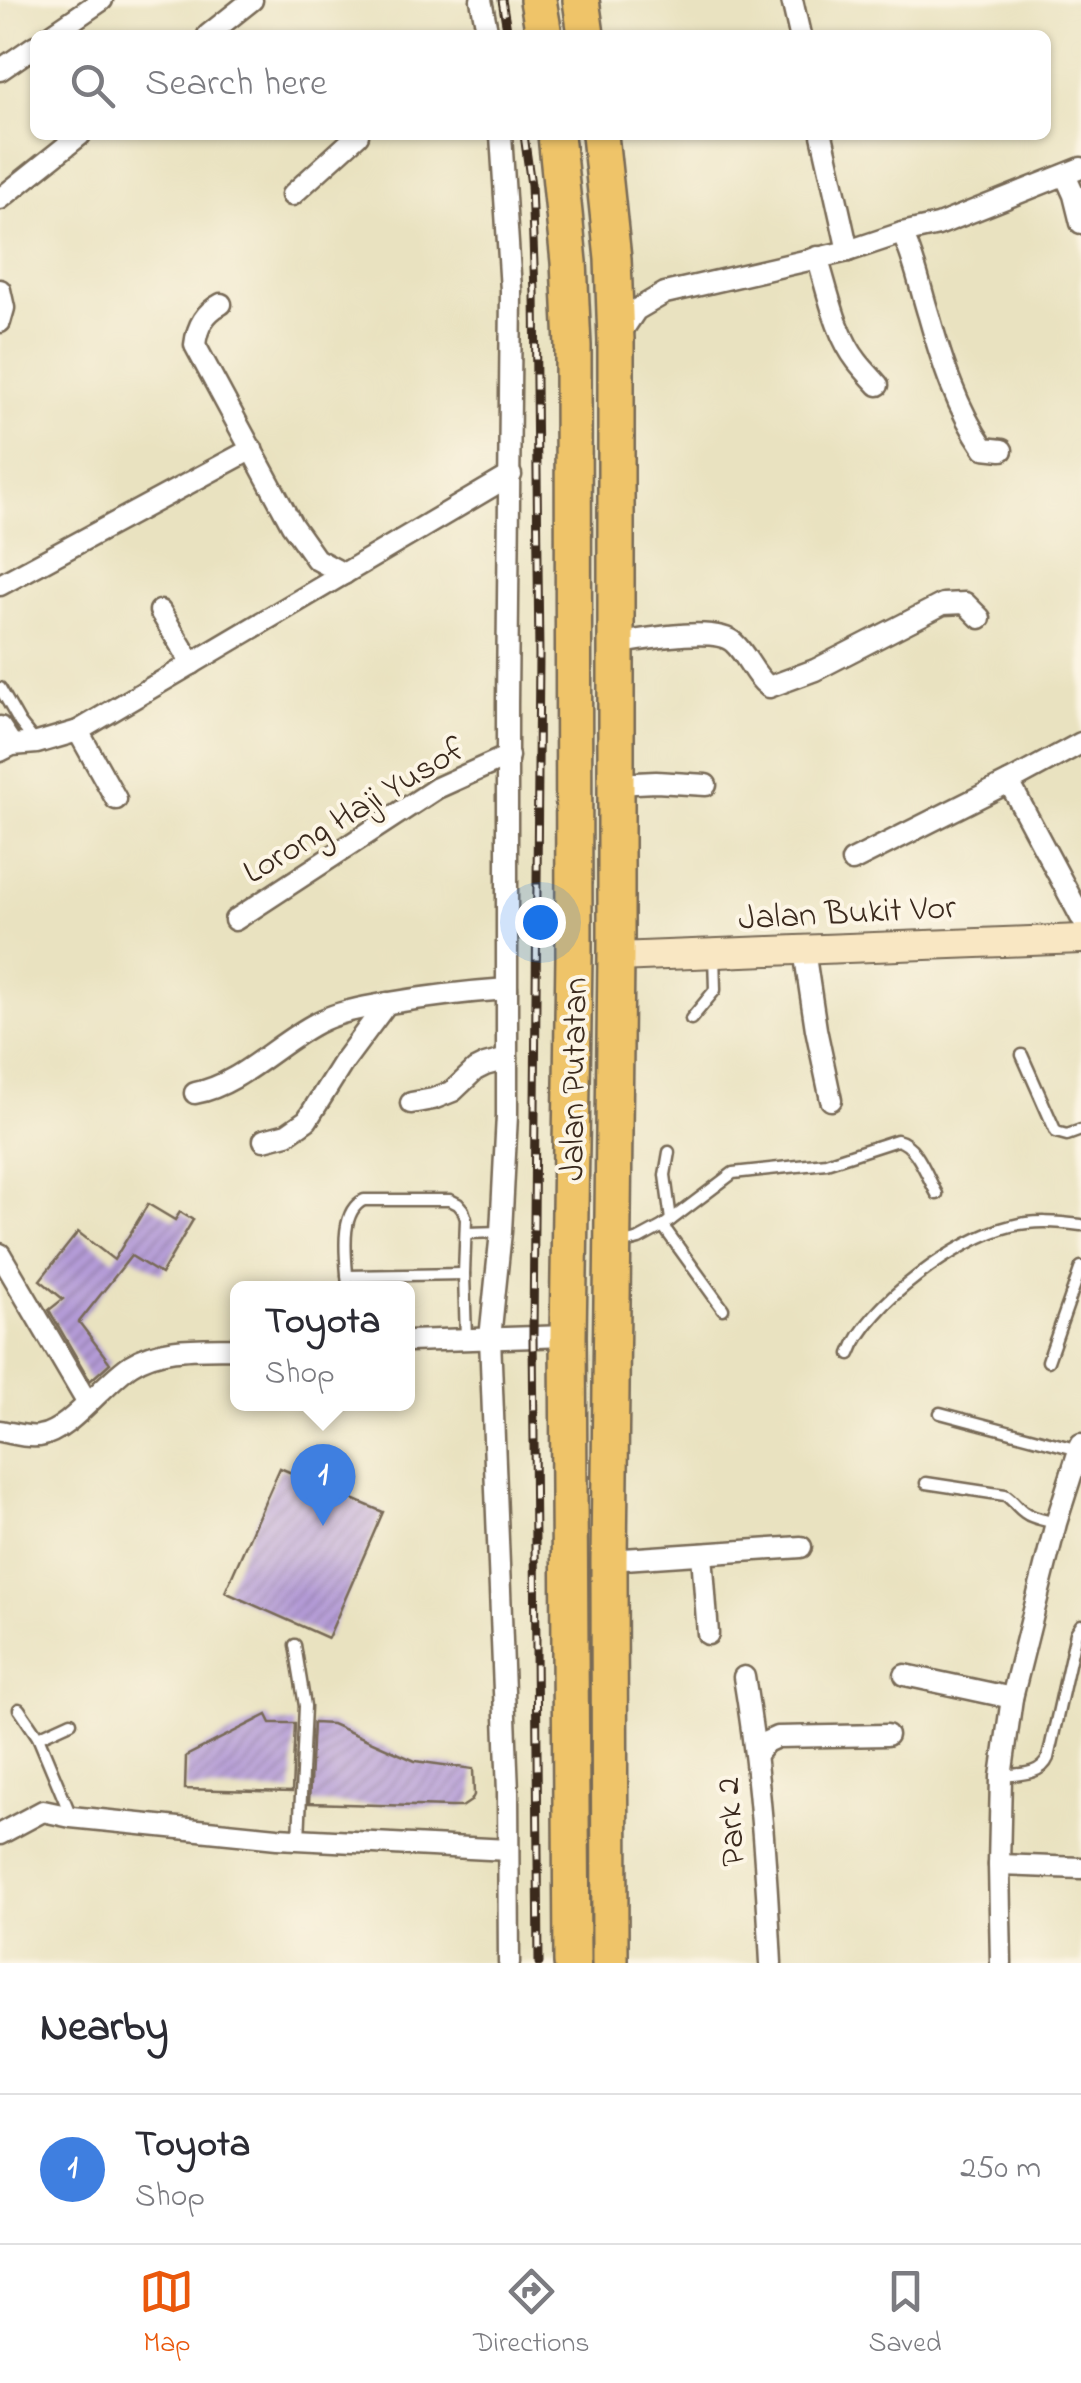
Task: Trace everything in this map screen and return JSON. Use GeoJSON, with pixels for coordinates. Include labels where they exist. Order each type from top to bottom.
{"type":"FeatureCollection","features":[{"type":"Feature","properties":{"kind":"highway"},"geometry":{"type":"LineString","coordinates":[[538,0],[543,30]]}},
{"type":"Feature","properties":{"kind":"highway"},"geometry":{"type":"LineString","coordinates":[[581,0],[585,30]]}},
{"type":"Feature","properties":{"kind":"highway"},"geometry":{"type":"LineString","coordinates":[[558,145],[601,142]]}},
{"type":"Feature","properties":{"kind":"highway","name":"Jalan Putatan"},"geometry":{"type":"LineString","coordinates":[[601,142],[613,259],[616,341],[610,1963]]}},
{"type":"Feature","properties":{"kind":"highway","name":"Jalan Putatan"},"geometry":{"type":"LineString","coordinates":[[558,145],[574,346],[574,940],[568,1336],[572,1963]]}},
{"type":"Feature","properties":{"kind":"highway"},"geometry":{"type":"LineString","coordinates":[[574,940],[616,947]]}},
{"type":"Feature","properties":{"kind":"highway"},"geometry":{"type":"LineString","coordinates":[[569,1426],[610,1425]]}},
{"type":"Feature","properties":{"kind":"street"},"geometry":{"type":"LineString","coordinates":[[214,30],[252,0]]}},
{"type":"Feature","properties":{"kind":"street"},"geometry":{"type":"LineString","coordinates":[[792,0],[799,30]]}},
{"type":"Feature","properties":{"kind":"street"},"geometry":{"type":"LineString","coordinates":[[58,30],[97,1]]}},
{"type":"Feature","properties":{"kind":"street"},"geometry":{"type":"LineString","coordinates":[[0,70],[30,49]]}},
{"type":"Feature","properties":{"kind":"street"},"geometry":{"type":"LineString","coordinates":[[0,198],[74,140]]}},
{"type":"Feature","properties":{"kind":"street"},"geometry":{"type":"LineString","coordinates":[[292,195],[352,140]]}},
{"type":"Feature","properties":{"kind":"street"},"geometry":{"type":"LineString","coordinates":[[501,140],[511,290],[508,1115],[502,1232],[490,1338],[508,1792],[508,1963]]}},
{"type":"Feature","properties":{"kind":"street"},"geometry":{"type":"LineString","coordinates":[[823,140],[848,251]]}},
{"type":"Feature","properties":{"kind":"street"},"geometry":{"type":"LineString","coordinates":[[613,259],[628,287],[638,293],[665,294],[848,251],[938,225],[1073,172],[1081,222]]}},
{"type":"Feature","properties":{"kind":"street"},"geometry":{"type":"LineString","coordinates":[[902,233],[911,250],[957,400],[984,448],[1002,450]]}},
{"type":"Feature","properties":{"kind":"street"},"geometry":{"type":"LineString","coordinates":[[818,258],[848,347],[878,385]]}},
{"type":"Feature","properties":{"kind":"street"},"geometry":{"type":"LineString","coordinates":[[0,290],[4,308],[0,322]]}},
{"type":"Feature","properties":{"kind":"street"},"geometry":{"type":"LineString","coordinates":[[616,341],[636,310],[665,294]]}},
{"type":"Feature","properties":{"kind":"street"},"geometry":{"type":"LineString","coordinates":[[221,304],[210,310],[196,330],[195,345],[292,525],[316,559],[344,574]]}},
{"type":"Feature","properties":{"kind":"street"},"geometry":{"type":"LineString","coordinates":[[0,586],[252,449]]}},
{"type":"Feature","properties":{"kind":"street"},"geometry":{"type":"LineString","coordinates":[[0,727],[6,748],[37,744],[78,731],[511,475]]}},
{"type":"Feature","properties":{"kind":"street"},"geometry":{"type":"LineString","coordinates":[[615,644],[683,634],[725,636],[736,644],[759,679],[769,687],[815,670],[944,604],[965,603],[980,618]]}},
{"type":"Feature","properties":{"kind":"street"},"geometry":{"type":"LineString","coordinates":[[160,611],[192,664]]}},
{"type":"Feature","properties":{"kind":"street"},"geometry":{"type":"LineString","coordinates":[[78,731],[116,799]]}},
{"type":"Feature","properties":{"kind":"street"},"geometry":{"type":"LineString","coordinates":[[852,862],[1081,743]]}},
{"type":"Feature","properties":{"kind":"street","name":"Lorong Haji Yusof"},"geometry":{"type":"LineString","coordinates":[[235,920],[437,788],[508,756]]}},
{"type":"Feature","properties":{"kind":"street"},"geometry":{"type":"LineString","coordinates":[[1009,782],[1081,916]]}},
{"type":"Feature","properties":{"kind":"street"},"geometry":{"type":"LineString","coordinates":[[615,784],[706,785]]}},
{"type":"Feature","properties":{"kind":"street","name":"Jalan Bukit Vor"},"geometry":{"type":"LineString","coordinates":[[616,947],[714,954],[1081,939]]}},
{"type":"Feature","properties":{"kind":"street"},"geometry":{"type":"LineString","coordinates":[[804,950],[831,1100]]}},
{"type":"Feature","properties":{"kind":"street"},"geometry":{"type":"LineString","coordinates":[[195,1092],[229,1080],[323,1020],[360,1008],[507,988]]}},
{"type":"Feature","properties":{"kind":"street"},"geometry":{"type":"LineString","coordinates":[[264,1140],[287,1134],[307,1120],[386,1004]]}},
{"type":"Feature","properties":{"kind":"street"},"geometry":{"type":"LineString","coordinates":[[412,1103],[453,1091],[485,1064],[507,1059]]}},
{"type":"Feature","properties":{"kind":"street"},"geometry":{"type":"LineString","coordinates":[[0,1254],[87,1402]]}},
{"type":"Feature","properties":{"kind":"street"},"geometry":{"type":"LineString","coordinates":[[415,1341],[568,1336]]}},
{"type":"Feature","properties":{"kind":"street"},"geometry":{"type":"LineString","coordinates":[[0,1431],[38,1437],[66,1423],[132,1364],[149,1356],[174,1350],[230,1348]]}},
{"type":"Feature","properties":{"kind":"street"},"geometry":{"type":"LineString","coordinates":[[1000,1963],[1002,1776],[1012,1698],[1056,1522],[1080,1447]]}},
{"type":"Feature","properties":{"kind":"street"},"geometry":{"type":"LineString","coordinates":[[609,1560],[801,1548]]}},
{"type":"Feature","properties":{"kind":"street"},"geometry":{"type":"LineString","coordinates":[[702,1554],[708,1634]]}},
{"type":"Feature","properties":{"kind":"street"},"geometry":{"type":"LineString","coordinates":[[905,1675],[1012,1698]]}},
{"type":"Feature","properties":{"kind":"street","name":"Park 2"},"geometry":{"type":"LineString","coordinates":[[744,1677],[757,1752],[771,1963]]}},
{"type":"Feature","properties":{"kind":"street"},"geometry":{"type":"LineString","coordinates":[[757,1752],[777,1737],[887,1735]]}},
{"type":"Feature","properties":{"kind":"street"},"geometry":{"type":"LineString","coordinates":[[0,1834],[42,1811],[299,1839],[508,1850]]}},
{"type":"Feature","properties":{"kind":"street"},"geometry":{"type":"LineString","coordinates":[[999,1864],[1081,1868]]}},
{"type":"Feature","properties":{"kind":"lane"},"geometry":{"type":"LineString","coordinates":[[0,688],[37,744]]}},
{"type":"Feature","properties":{"kind":"lane"},"geometry":{"type":"LineString","coordinates":[[690,1019],[715,990],[714,954]]}},
{"type":"Feature","properties":{"kind":"lane"},"geometry":{"type":"LineString","coordinates":[[1022,1054],[1052,1127],[1067,1135],[1081,1130]]}},
{"type":"Feature","properties":{"kind":"lane"},"geometry":{"type":"LineString","coordinates":[[611,1247],[639,1239],[667,1223],[733,1173],[826,1162],[897,1140],[911,1147],[937,1194]]}},
{"type":"Feature","properties":{"kind":"lane"},"geometry":{"type":"LineString","coordinates":[[670,1152],[665,1175],[667,1223],[724,1310]]}},
{"type":"Feature","properties":{"kind":"lane"},"geometry":{"type":"LineString","coordinates":[[348,1281],[346,1223],[356,1204],[364,1200],[450,1200],[463,1210],[466,1233],[466,1340]]}},
{"type":"Feature","properties":{"kind":"lane"},"geometry":{"type":"LineString","coordinates":[[850,1354],[861,1331],[881,1308],[935,1264],[976,1240],[1010,1226],[1030,1223],[1081,1225]]}},
{"type":"Feature","properties":{"kind":"lane"},"geometry":{"type":"LineString","coordinates":[[466,1233],[502,1232]]}},
{"type":"Feature","properties":{"kind":"lane"},"geometry":{"type":"LineString","coordinates":[[1048,1361],[1081,1268]]}},
{"type":"Feature","properties":{"kind":"lane"},"geometry":{"type":"LineString","coordinates":[[362,1281],[464,1274]]}},
{"type":"Feature","properties":{"kind":"lane"},"geometry":{"type":"LineString","coordinates":[[940,1413],[1080,1447]]}},
{"type":"Feature","properties":{"kind":"lane"},"geometry":{"type":"LineString","coordinates":[[926,1482],[1005,1495],[1032,1518],[1056,1522]]}},
{"type":"Feature","properties":{"kind":"lane"},"geometry":{"type":"LineString","coordinates":[[1002,1776],[1044,1767],[1081,1625]]}},
{"type":"Feature","properties":{"kind":"lane"},"geometry":{"type":"LineString","coordinates":[[296,1645],[305,1706],[299,1839]]}},
{"type":"Feature","properties":{"kind":"lane"},"geometry":{"type":"LineString","coordinates":[[19,1709],[38,1737],[71,1817]]}},
{"type":"Feature","properties":{"kind":"lane"},"geometry":{"type":"LineString","coordinates":[[38,1737],[71,1722]]}},
{"type":"Feature","properties":{"kind":"building"},"geometry":{"type":"Polygon","coordinates":[[[148,1204],[175,1220],[180,1212],[193,1220],[161,1274],[131,1256],[79,1322],[110,1363],[90,1381],[49,1310],[63,1299],[40,1280],[78,1232],[114,1260],[148,1204]]]}},
{"type":"Feature","properties":{"kind":"building"},"geometry":{"type":"Polygon","coordinates":[[[280,1468],[383,1512],[328,1638],[225,1592],[280,1468]]]}},
{"type":"Feature","properties":{"kind":"building"},"geometry":{"type":"Polygon","coordinates":[[[267,1715],[271,1723],[295,1723],[292,1792],[185,1789],[186,1756],[267,1715]]]}},
{"type":"Feature","properties":{"kind":"building"},"geometry":{"type":"Polygon","coordinates":[[[313,1723],[332,1724],[415,1761],[473,1769],[474,1795],[462,1807],[309,1803],[313,1723]]]}},
{"type":"Feature","properties":{"kind":"railway"},"geometry":{"type":"LineString","coordinates":[[502,0],[507,30]]}},
{"type":"Feature","properties":{"kind":"railway"},"geometry":{"type":"LineString","coordinates":[[525,140],[531,185],[535,292],[539,655],[533,1336],[539,1963]]}},
{"type":"Feature","properties":{"kind":"place","name":"Toyota"},"geometry":{"type":"Point","coordinates":[323,1526]}}]}
